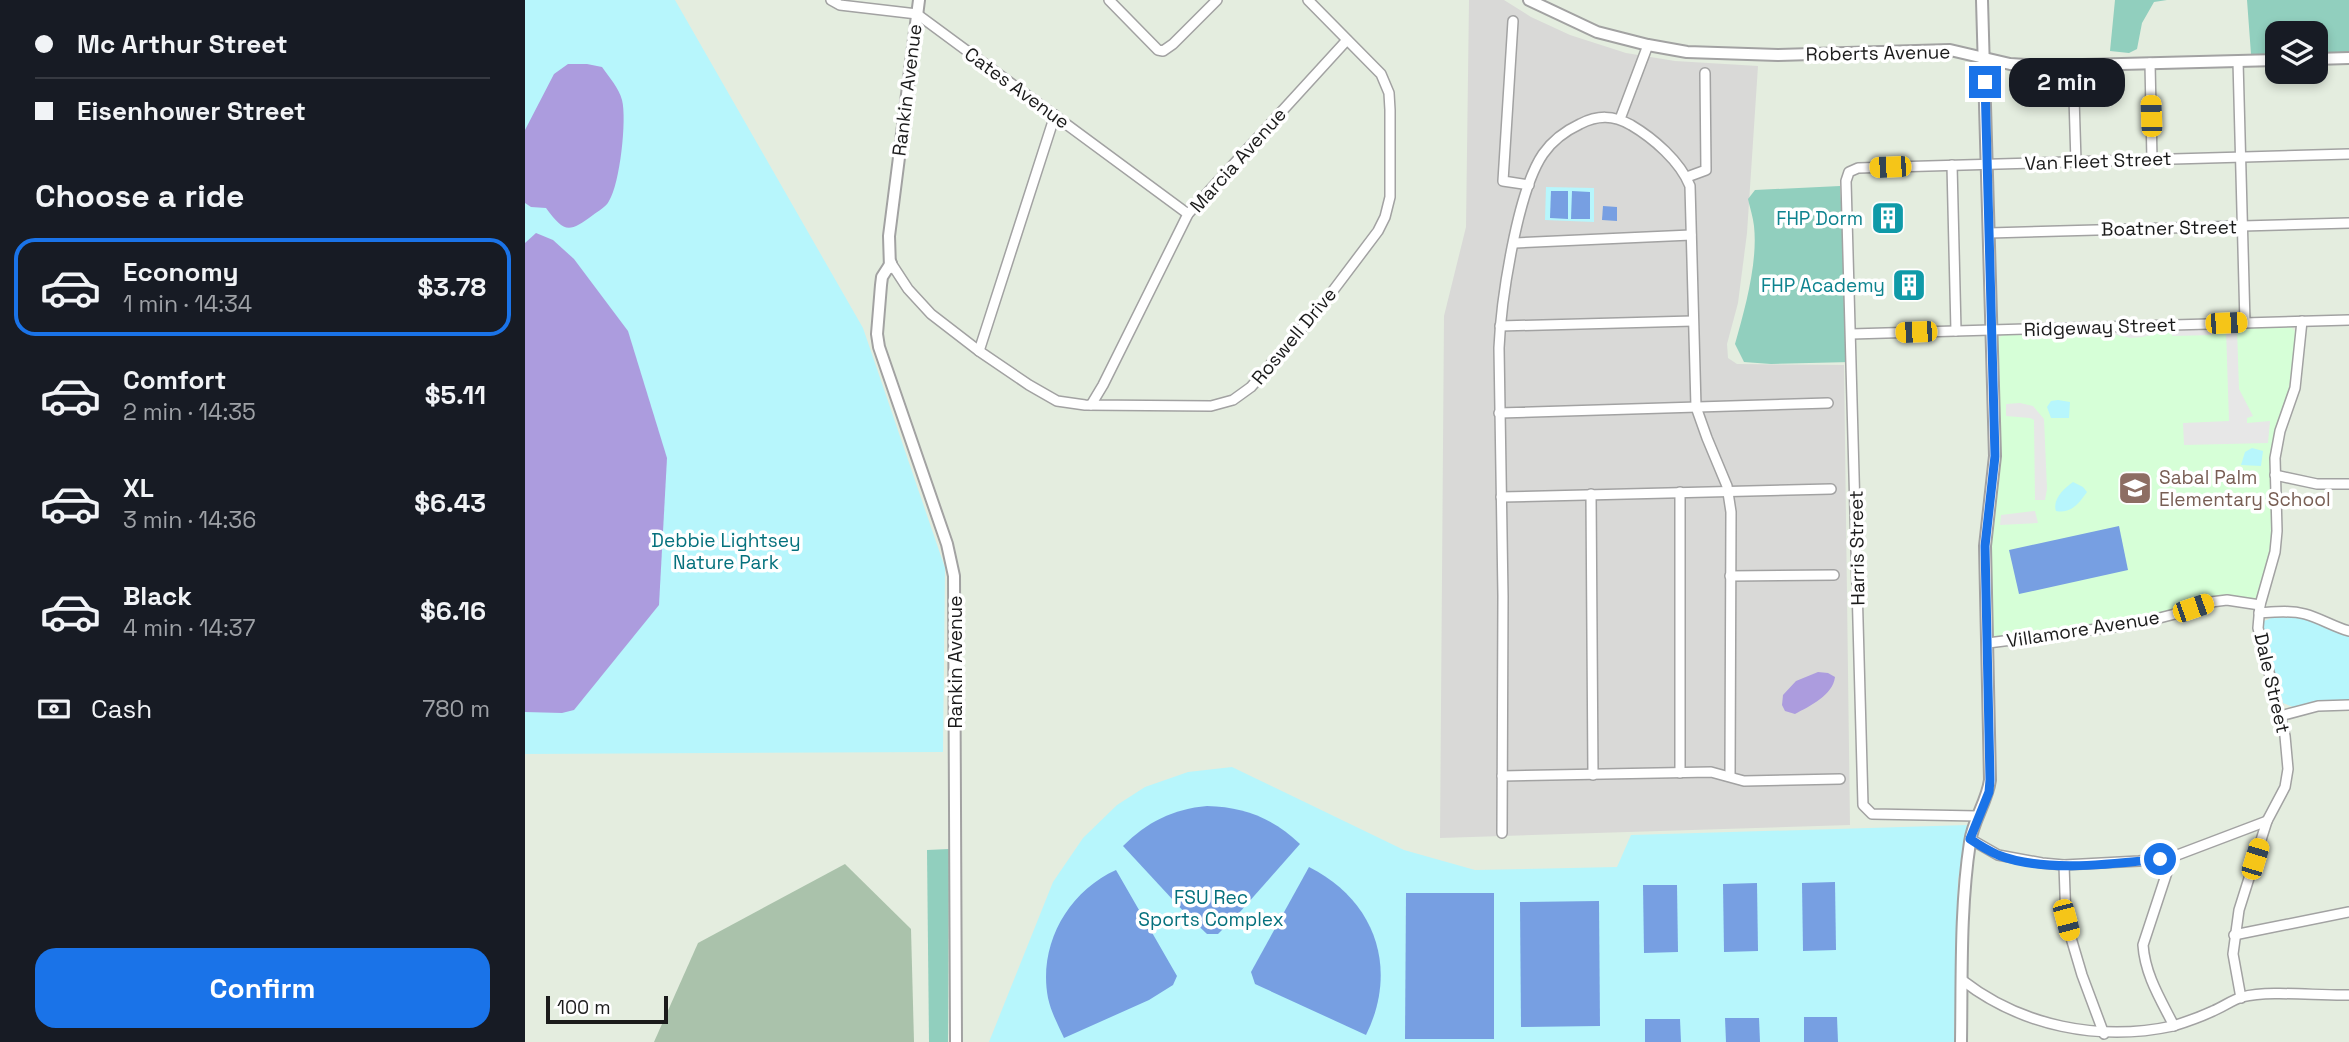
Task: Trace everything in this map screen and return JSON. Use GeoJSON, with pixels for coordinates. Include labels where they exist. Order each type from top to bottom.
{"type":"FeatureCollection","features":[{"type":"Feature","properties":{"kind":"street","name":"Cates Avenue"},"geometry":{"type":"LineString","coordinates":[[831,0],[840,5],[917,14],[1188,214]]}},
{"type":"Feature","properties":{"kind":"street","name":"Rankin Avenue"},"geometry":{"type":"LineString","coordinates":[[919,0],[889,236],[890,272],[881,295],[877,334],[879,347],[947,544],[954,576],[956,1042]]}},
{"type":"Feature","properties":{"kind":"street"},"geometry":{"type":"LineString","coordinates":[[1109,0],[1163,51],[1217,0]]}},
{"type":"Feature","properties":{"kind":"street","name":"Roswell Drive"},"geometry":{"type":"LineString","coordinates":[[891,263],[917,301],[979,351],[1057,401],[1091,405],[1211,406],[1223,404],[1244,394],[1326,300],[1378,231],[1390,197],[1389,93],[1381,74],[1308,0]]}},
{"type":"Feature","properties":{"kind":"street","name":"Roberts Avenue"},"geometry":{"type":"LineString","coordinates":[[1529,0],[1597,32],[1687,52],[1779,55],[1937,50],[1961,51],[2010,64],[2073,65],[2265,60]]}},
{"type":"Feature","properties":{"kind":"street"},"geometry":{"type":"LineString","coordinates":[[1961,1042],[1962,912],[1970,839],[1977,816],[1989,792],[1990,780],[1985,546],[1995,456],[1982,0]]}},
{"type":"Feature","properties":{"kind":"street"},"geometry":{"type":"LineString","coordinates":[[1513,21],[1503,181],[1529,185]]}},
{"type":"Feature","properties":{"kind":"street","name":"Marcia Avenue"},"geometry":{"type":"LineString","coordinates":[[1091,405],[1188,214],[1347,40]]}},
{"type":"Feature","properties":{"kind":"street"},"geometry":{"type":"LineString","coordinates":[[1619,119],[1648,45]]}},
{"type":"Feature","properties":{"kind":"street"},"geometry":{"type":"LineString","coordinates":[[2328,59],[2349,58]]}},
{"type":"Feature","properties":{"kind":"street"},"geometry":{"type":"LineString","coordinates":[[2238,61],[2245,323]]}},
{"type":"Feature","properties":{"kind":"street"},"geometry":{"type":"LineString","coordinates":[[1985,82],[1992,69],[2010,64]]}},
{"type":"Feature","properties":{"kind":"street"},"geometry":{"type":"LineString","coordinates":[[2150,64],[2152,159]]}},
{"type":"Feature","properties":{"kind":"street"},"geometry":{"type":"LineString","coordinates":[[2073,65],[2076,162]]}},
{"type":"Feature","properties":{"kind":"street"},"geometry":{"type":"LineString","coordinates":[[1686,177],[1706,170],[1706,73]]}},
{"type":"Feature","properties":{"kind":"street"},"geometry":{"type":"LineString","coordinates":[[979,351],[1055,116]]}},
{"type":"Feature","properties":{"kind":"street"},"geometry":{"type":"LineString","coordinates":[[1502,833],[1500,326],[1515,243],[1529,185],[1541,156],[1561,134],[1584,122],[1603,117],[1619,119],[1663,150],[1686,177],[1691,199],[1696,407],[1728,491],[1731,512],[1730,776]]}},
{"type":"Feature","properties":{"kind":"street","name":"Van Fleet Street"},"geometry":{"type":"LineString","coordinates":[[1849,172],[1859,169],[1952,165],[2349,155]]}},
{"type":"Feature","properties":{"kind":"street"},"geometry":{"type":"LineString","coordinates":[[1952,165],[1956,331]]}},
{"type":"Feature","properties":{"kind":"street","name":"Harris Street"},"geometry":{"type":"LineString","coordinates":[[1849,172],[1846,181],[1863,805],[1872,814],[1977,816]]}},
{"type":"Feature","properties":{"kind":"street","name":"Boatner Street"},"geometry":{"type":"LineString","coordinates":[[1989,233],[2349,223]]}},
{"type":"Feature","properties":{"kind":"street"},"geometry":{"type":"LineString","coordinates":[[1515,243],[1692,235]]}},
{"type":"Feature","properties":{"kind":"street","name":"Ridgeway Street"},"geometry":{"type":"LineString","coordinates":[[1851,334],[2349,320]]}},
{"type":"Feature","properties":{"kind":"street"},"geometry":{"type":"LineString","coordinates":[[1500,326],[1693,321]]}},
{"type":"Feature","properties":{"kind":"street","name":"Dale Street"},"geometry":{"type":"LineString","coordinates":[[2241,998],[2233,954],[2239,910],[2267,821],[2287,779],[2285,736],[2257,628],[2277,531],[2275,458],[2280,431],[2295,388],[2302,321]]}},
{"type":"Feature","properties":{"kind":"street"},"geometry":{"type":"LineString","coordinates":[[1500,413],[1828,403]]}},
{"type":"Feature","properties":{"kind":"street"},"geometry":{"type":"LineString","coordinates":[[2276,475],[2317,484],[2349,484]]}},
{"type":"Feature","properties":{"kind":"street"},"geometry":{"type":"LineString","coordinates":[[1501,498],[1831,489]]}},
{"type":"Feature","properties":{"kind":"street"},"geometry":{"type":"LineString","coordinates":[[1680,492],[1680,773]]}},
{"type":"Feature","properties":{"kind":"street"},"geometry":{"type":"LineString","coordinates":[[1591,494],[1593,775]]}},
{"type":"Feature","properties":{"kind":"street"},"geometry":{"type":"LineString","coordinates":[[1730,576],[1833,575]]}},
{"type":"Feature","properties":{"kind":"street","name":"Villamore Avenue"},"geometry":{"type":"LineString","coordinates":[[1987,643],[2127,625],[2227,600],[2260,609],[2308,614],[2349,631]]}},
{"type":"Feature","properties":{"kind":"street"},"geometry":{"type":"LineString","coordinates":[[2280,716],[2318,706],[2349,705]]}},
{"type":"Feature","properties":{"kind":"street"},"geometry":{"type":"LineString","coordinates":[[1502,776],[1711,772],[1744,781],[1840,779]]}},
{"type":"Feature","properties":{"kind":"street"},"geometry":{"type":"LineString","coordinates":[[1970,839],[1998,855],[2042,863],[2064,865],[2139,861],[2172,857],[2267,821]]}},
{"type":"Feature","properties":{"kind":"street"},"geometry":{"type":"LineString","coordinates":[[2172,857],[2143,945],[2144,961],[2151,980],[2174,1026]]}},
{"type":"Feature","properties":{"kind":"street"},"geometry":{"type":"LineString","coordinates":[[2064,865],[2066,920],[2082,975],[2104,1034]]}},
{"type":"Feature","properties":{"kind":"street"},"geometry":{"type":"LineString","coordinates":[[2234,934],[2349,912]]}},
{"type":"Feature","properties":{"kind":"street"},"geometry":{"type":"LineString","coordinates":[[1962,980],[1985,998],[2009,1011],[2061,1029],[2104,1034],[2154,1031],[2174,1026],[2241,998],[2259,994],[2349,995]]}},
{"type":"Feature","properties":{"kind":"shaded area"},"geometry":{"type":"Polygon","coordinates":[[[1469,0],[1504,0],[1531,17],[1570,35],[1626,53],[1675,61],[1758,66],[1747,233],[1738,303],[1727,344],[1728,358],[1737,364],[1844,365],[1850,825],[1440,838],[1444,316],[1466,227],[1469,0]]]}},
{"type":"Feature","properties":{"kind":"shaded area"},"geometry":{"type":"Polygon","coordinates":[[[2115,0],[2167,0],[2154,2],[2142,23],[2137,49],[2129,53],[2110,51],[2115,0]]]}},
{"type":"Feature","properties":{"kind":"shaded area"},"geometry":{"type":"Polygon","coordinates":[[[2247,0],[2349,0],[2349,54],[2328,54],[2328,21],[2265,21],[2265,54],[2251,54],[2247,0]]]}},
{"type":"Feature","properties":{"kind":"shaded area"},"geometry":{"type":"Polygon","coordinates":[[[568,64],[602,67],[621,96],[624,121],[619,167],[609,201],[585,221],[567,228],[557,222],[546,208],[531,207],[525,203],[525,130],[554,74],[568,64]]]}},
{"type":"Feature","properties":{"kind":"shaded area"},"geometry":{"type":"Polygon","coordinates":[[[1840,186],[1851,362],[1744,362],[1735,344],[1754,255],[1754,226],[1748,199],[1755,190],[1840,186]]]}},
{"type":"Feature","properties":{"kind":"shaded area"},"geometry":{"type":"Polygon","coordinates":[[[536,233],[553,240],[574,259],[628,331],[667,458],[659,605],[574,710],[562,713],[525,712],[525,243],[536,233]]]}},
{"type":"Feature","properties":{"kind":"shaded area"},"geometry":{"type":"Polygon","coordinates":[[[2211,324],[2212,335],[2172,336],[2172,325],[2211,324]]]}},
{"type":"Feature","properties":{"kind":"shaded area"},"geometry":{"type":"Polygon","coordinates":[[[2165,325],[2155,334],[2131,338],[2116,335],[2108,326],[2165,325]]]}},
{"type":"Feature","properties":{"kind":"shaded area","name":"Sabal Palm Elementary School"},"geometry":{"type":"Polygon","coordinates":[[[2291,327],[2296,332],[2289,389],[2272,446],[2273,535],[2257,600],[2238,598],[2142,619],[1993,638],[1990,534],[2000,466],[1997,339],[2003,335],[2291,327]]]}},
{"type":"Feature","properties":{"kind":"shaded area"},"geometry":{"type":"Polygon","coordinates":[[[2226,329],[2237,329],[2239,389],[2253,416],[2247,418],[2247,423],[2270,421],[2268,443],[2184,445],[2183,423],[2229,421],[2226,329]]]}},
{"type":"Feature","properties":{"kind":"shaded area"},"geometry":{"type":"Polygon","coordinates":[[[2006,404],[2033,406],[2044,419],[2047,489],[2045,500],[2035,500],[2034,420],[2006,416],[2006,404]]]}},
{"type":"Feature","properties":{"kind":"shaded area"},"geometry":{"type":"Polygon","coordinates":[[[2035,511],[2038,523],[2000,525],[2001,515],[2035,511]]]}},
{"type":"Feature","properties":{"kind":"shaded area"},"geometry":{"type":"Polygon","coordinates":[[[1818,672],[1835,677],[1830,689],[1820,699],[1795,714],[1785,711],[1782,705],[1783,695],[1796,681],[1818,672]]]}},
{"type":"Feature","properties":{"kind":"shaded area"},"geometry":{"type":"Polygon","coordinates":[[[949,849],[948,1042],[929,1042],[927,850],[949,849]]]}},
{"type":"Feature","properties":{"kind":"shaded area"},"geometry":{"type":"Polygon","coordinates":[[[845,864],[911,929],[914,1042],[654,1042],[698,943],[845,864]]]}},
{"type":"Feature","properties":{"kind":"green space","name":"Debbie Lightsey Nature Park"},"geometry":{"type":"Polygon","coordinates":[[[525,0],[675,0],[863,328],[945,568],[943,752],[525,754],[525,0]]]}},
{"type":"Feature","properties":{"kind":"green space"},"geometry":{"type":"Polygon","coordinates":[[[1546,187],[1594,188],[1594,222],[1545,220],[1546,187]]]}},
{"type":"Feature","properties":{"kind":"green space"},"geometry":{"type":"Polygon","coordinates":[[[1551,191],[1568,191],[1568,219],[1550,218],[1551,191]]]}},
{"type":"Feature","properties":{"kind":"green space"},"geometry":{"type":"Polygon","coordinates":[[[1572,191],[1590,192],[1590,219],[1571,219],[1572,191]]]}},
{"type":"Feature","properties":{"kind":"green space"},"geometry":{"type":"Polygon","coordinates":[[[1603,206],[1617,207],[1617,221],[1602,220],[1603,206]]]}},
{"type":"Feature","properties":{"kind":"green space"},"geometry":{"type":"Polygon","coordinates":[[[2051,401],[2070,402],[2069,418],[2051,418],[2047,407],[2051,401]]]}},
{"type":"Feature","properties":{"kind":"green space"},"geometry":{"type":"Polygon","coordinates":[[[2252,448],[2263,451],[2261,466],[2241,465],[2245,452],[2252,448]]]}},
{"type":"Feature","properties":{"kind":"green space"},"geometry":{"type":"Polygon","coordinates":[[[2073,482],[2087,492],[2078,504],[2070,509],[2056,511],[2057,499],[2073,482]]]}},
{"type":"Feature","properties":{"kind":"green space"},"geometry":{"type":"Polygon","coordinates":[[[2119,526],[2128,570],[2019,594],[2009,550],[2119,526]]]}},
{"type":"Feature","properties":{"kind":"green space"},"geometry":{"type":"Polygon","coordinates":[[[2276,616],[2299,616],[2349,634],[2349,700],[2315,701],[2293,707],[2283,703],[2261,626],[2262,622],[2276,616]]]}},
{"type":"Feature","properties":{"kind":"green space","name":"FSU Rec Sports Complex"},"geometry":{"type":"Polygon","coordinates":[[[1232,767],[1404,850],[1475,870],[1617,867],[1631,835],[1968,825],[1958,880],[1954,1042],[989,1042],[1053,882],[1083,838],[1117,805],[1145,787],[1188,772],[1232,767]]]}},
{"type":"Feature","properties":{"kind":"green space"},"geometry":{"type":"Polygon","coordinates":[[[1207,806],[1233,809],[1257,816],[1279,827],[1300,844],[1218,934],[1207,934],[1123,846],[1141,830],[1161,818],[1183,810],[1207,806]]]}},
{"type":"Feature","properties":{"kind":"green space"},"geometry":{"type":"Polygon","coordinates":[[[1309,867],[1332,881],[1350,898],[1365,917],[1375,938],[1380,961],[1380,985],[1376,1010],[1366,1035],[1255,984],[1251,972],[1309,867]]]}},
{"type":"Feature","properties":{"kind":"green space"},"geometry":{"type":"Polygon","coordinates":[[[1116,870],[1177,976],[1173,985],[1149,1000],[1064,1038],[1048,998],[1046,978],[1052,940],[1070,906],[1083,892],[1116,870]]]}},
{"type":"Feature","properties":{"kind":"green space"},"geometry":{"type":"Polygon","coordinates":[[[1835,882],[1836,950],[1803,951],[1802,883],[1835,882]]]}},
{"type":"Feature","properties":{"kind":"green space"},"geometry":{"type":"Polygon","coordinates":[[[1757,883],[1758,951],[1724,952],[1723,884],[1757,883]]]}},
{"type":"Feature","properties":{"kind":"green space"},"geometry":{"type":"Polygon","coordinates":[[[1643,885],[1677,885],[1678,952],[1644,953],[1643,885]]]}},
{"type":"Feature","properties":{"kind":"green space"},"geometry":{"type":"Polygon","coordinates":[[[1406,893],[1494,893],[1494,1039],[1405,1039],[1406,893]]]}},
{"type":"Feature","properties":{"kind":"green space"},"geometry":{"type":"Polygon","coordinates":[[[1599,901],[1600,1026],[1521,1027],[1520,902],[1599,901]]]}},
{"type":"Feature","properties":{"kind":"green space"},"geometry":{"type":"Polygon","coordinates":[[[1804,1017],[1837,1017],[1838,1042],[1804,1042],[1804,1017]]]}},
{"type":"Feature","properties":{"kind":"green space"},"geometry":{"type":"Polygon","coordinates":[[[1725,1018],[1759,1018],[1760,1042],[1726,1042],[1725,1018]]]}},
{"type":"Feature","properties":{"kind":"green space"},"geometry":{"type":"Polygon","coordinates":[[[1645,1019],[1680,1019],[1681,1042],[1645,1042],[1645,1019]]]}},
{"type":"Feature","properties":{"kind":"place","name":"FHP Dorm"},"geometry":{"type":"Point","coordinates":[1888,218]}},
{"type":"Feature","properties":{"kind":"place","name":"FHP Academy"},"geometry":{"type":"Point","coordinates":[1909,285]}},
{"type":"Feature","properties":{"kind":"place","name":"Sabal Palm Elementary School"},"geometry":{"type":"Point","coordinates":[2135,488]}},
{"type":"Feature","properties":{"kind":"route"},"geometry":{"type":"LineString","coordinates":[[1985,82],[1995,456],[1985,546],[1990,780],[1989,792],[1977,816],[1970,839],[1998,855],[2042,863],[2064,865],[2160,859]]}}]}
